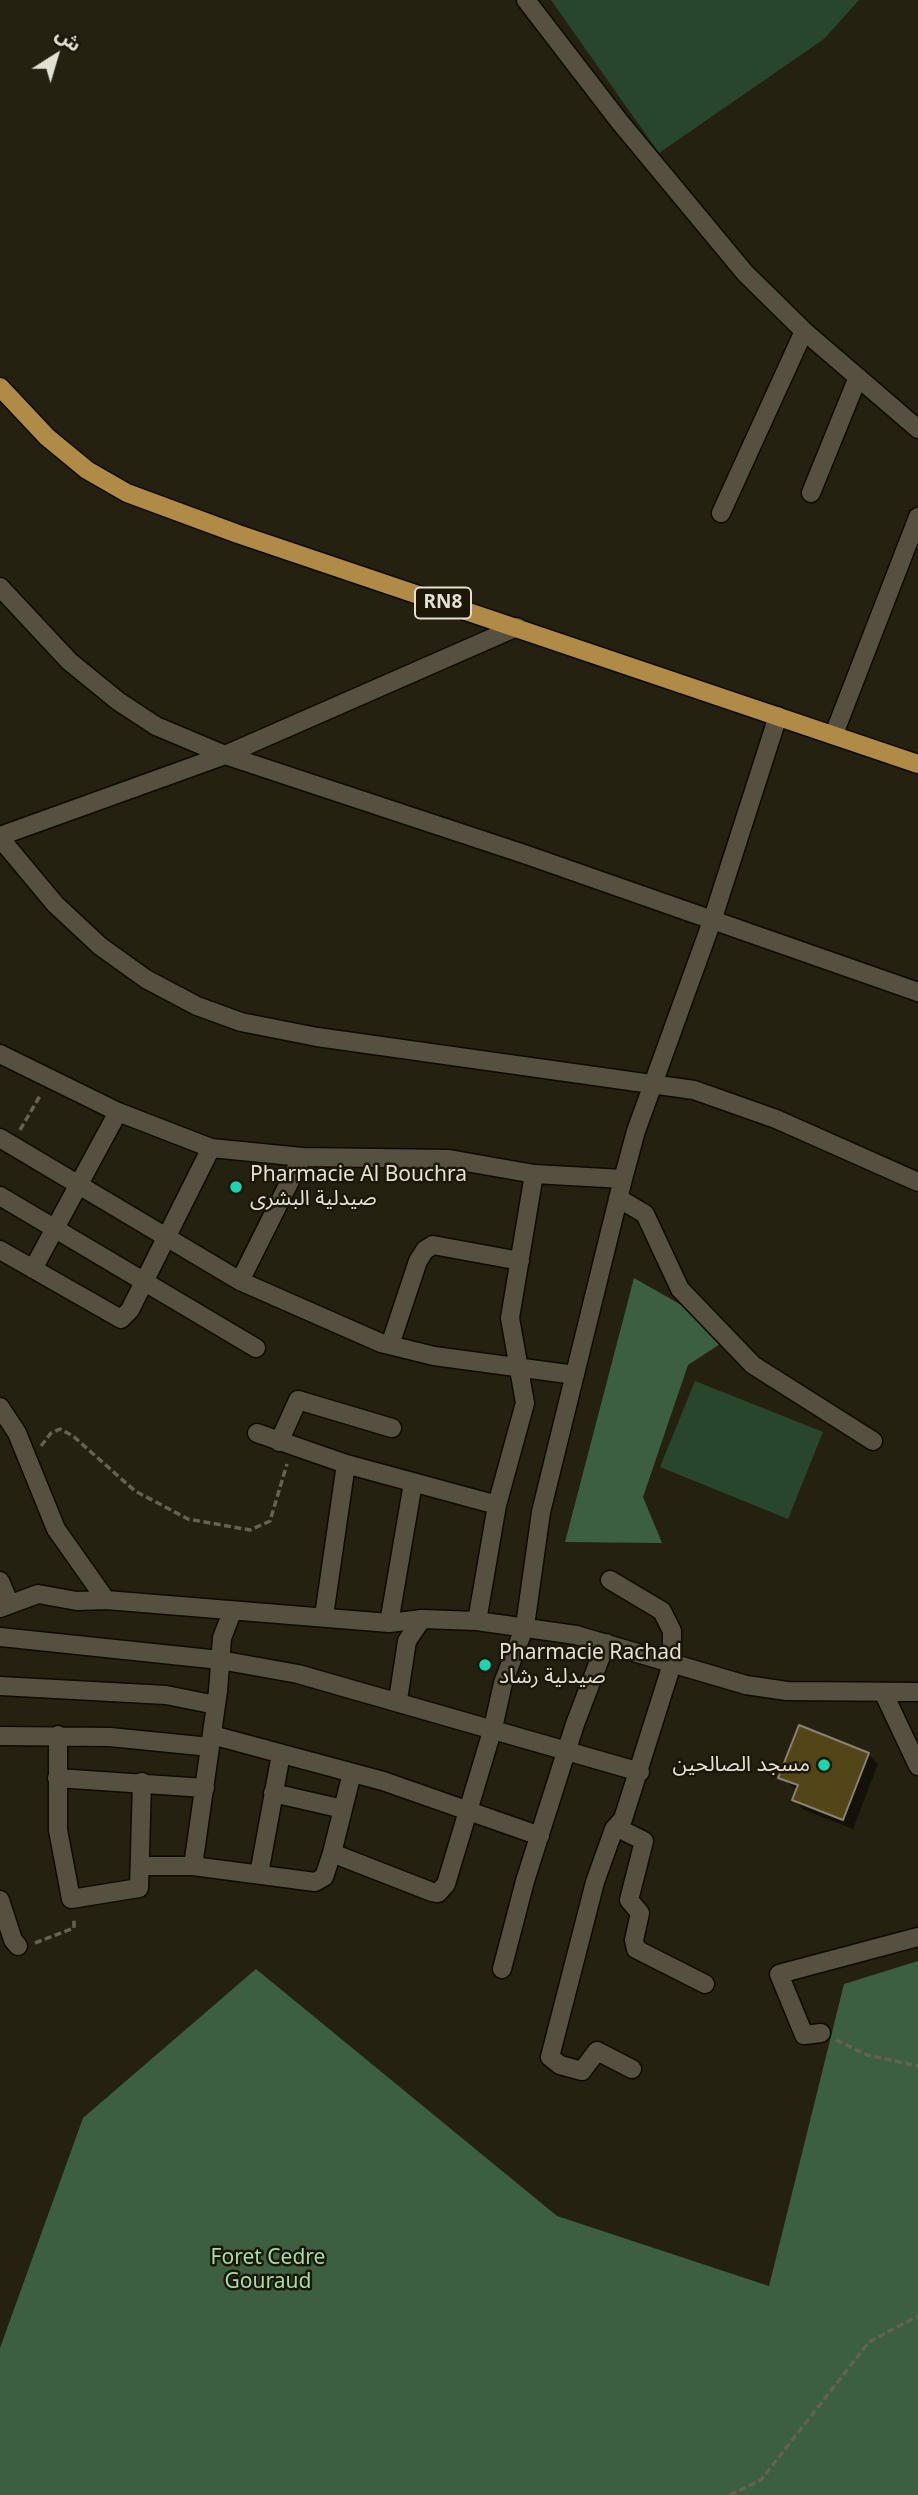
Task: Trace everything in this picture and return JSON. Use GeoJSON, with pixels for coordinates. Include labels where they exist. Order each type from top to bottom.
{"type":"FeatureCollection","features":[{"type":"Feature","properties":{"kind":"main road","name":"RN8"},"geometry":{"type":"LineString","coordinates":[[0,387],[47,437],[87,470],[127,493],[238,534],[918,764]]}},
{"type":"Feature","properties":{"kind":"street"},"geometry":{"type":"LineString","coordinates":[[526,0],[602,100],[737,263],[803,331],[918,429]]}},
{"type":"Feature","properties":{"kind":"street"},"geometry":{"type":"LineString","coordinates":[[722,513],[803,331]]}},
{"type":"Feature","properties":{"kind":"street"},"geometry":{"type":"LineString","coordinates":[[811,493],[858,377]]}},
{"type":"Feature","properties":{"kind":"street"},"geometry":{"type":"LineString","coordinates":[[834,734],[916,526]]}},
{"type":"Feature","properties":{"kind":"street"},"geometry":{"type":"LineString","coordinates":[[0,587],[69,661],[118,701],[156,726],[225,755],[524,854],[918,992]]}},
{"type":"Feature","properties":{"kind":"street"},"geometry":{"type":"LineString","coordinates":[[517,627],[225,755],[0,837],[55,904],[100,946],[146,979],[197,1006],[241,1022],[317,1037],[694,1090],[727,1100],[853,1150],[918,1182]]}},
{"type":"Feature","properties":{"kind":"street"},"geometry":{"type":"LineString","coordinates":[[332,1853],[438,1893],[446,1884],[493,1728],[503,1683],[525,1626],[541,1512],[623,1179],[712,921],[778,716]]}},
{"type":"Feature","properties":{"kind":"street"},"geometry":{"type":"LineString","coordinates":[[0,1054],[50,1081],[118,1112],[211,1148],[302,1157],[449,1159],[534,1174],[623,1179]]}},
{"type":"Feature","properties":{"kind":"street"},"geometry":{"type":"LineString","coordinates":[[33,1269],[118,1112]]}},
{"type":"Feature","properties":{"kind":"street"},"geometry":{"type":"LineString","coordinates":[[6,1141],[240,1281],[390,1345],[434,1356],[575,1375]]}},
{"type":"Feature","properties":{"kind":"street"},"geometry":{"type":"LineString","coordinates":[[0,1250],[121,1319],[130,1310],[211,1148]]}},
{"type":"Feature","properties":{"kind":"street"},"geometry":{"type":"LineString","coordinates":[[240,1281],[302,1157]]}},
{"type":"Feature","properties":{"kind":"street"},"geometry":{"type":"LineString","coordinates":[[477,1621],[497,1505],[525,1403],[510,1318],[534,1174]]}},
{"type":"Feature","properties":{"kind":"street"},"geometry":{"type":"LineString","coordinates":[[0,1196],[256,1348]]}},
{"type":"Feature","properties":{"kind":"street"},"geometry":{"type":"LineString","coordinates":[[618,1198],[645,1214],[680,1289],[753,1365],[873,1441]]}},
{"type":"Feature","properties":{"kind":"street"},"geometry":{"type":"LineString","coordinates":[[390,1345],[418,1261],[425,1250],[433,1245],[520,1261]]}},
{"type":"Feature","properties":{"kind":"street"},"geometry":{"type":"LineString","coordinates":[[286,1444],[296,1402],[302,1399],[392,1428]]}},
{"type":"Feature","properties":{"kind":"street"},"geometry":{"type":"LineString","coordinates":[[0,1407],[18,1433],[56,1529],[106,1600]]}},
{"type":"Feature","properties":{"kind":"street"},"geometry":{"type":"LineString","coordinates":[[257,1433],[346,1464],[497,1505]]}},
{"type":"Feature","properties":{"kind":"street"},"geometry":{"type":"LineString","coordinates":[[324,1616],[346,1464]]}},
{"type":"Feature","properties":{"kind":"street"},"geometry":{"type":"LineString","coordinates":[[388,1623],[413,1483]]}},
{"type":"Feature","properties":{"kind":"street"},"geometry":{"type":"LineString","coordinates":[[610,1580],[662,1611],[672,1631],[671,1664],[623,1819],[616,1827],[595,1882],[550,2057],[560,2065],[583,2071],[593,2052],[597,2051],[632,2069]]}},
{"type":"Feature","properties":{"kind":"street"},"geometry":{"type":"LineString","coordinates":[[0,1581],[4,1605],[38,1594],[77,1601],[106,1600],[388,1623],[422,1619],[477,1621],[525,1626],[606,1643],[746,1685],[787,1691],[884,1694],[918,1692]]}},
{"type":"Feature","properties":{"kind":"street"},"geometry":{"type":"LineString","coordinates":[[193,1866],[216,1705],[222,1638],[232,1612]]}},
{"type":"Feature","properties":{"kind":"street"},"geometry":{"type":"LineString","coordinates":[[398,1700],[407,1641],[422,1619]]}},
{"type":"Feature","properties":{"kind":"street"},"geometry":{"type":"LineString","coordinates":[[0,1637],[220,1660],[298,1674],[398,1700],[639,1772]]}},
{"type":"Feature","properties":{"kind":"street"},"geometry":{"type":"LineString","coordinates":[[502,1969],[540,1836],[606,1643]]}},
{"type":"Feature","properties":{"kind":"street"},"geometry":{"type":"LineString","coordinates":[[0,1685],[166,1695],[216,1705]]}},
{"type":"Feature","properties":{"kind":"street"},"geometry":{"type":"LineString","coordinates":[[884,1694],[918,1766]]}},
{"type":"Feature","properties":{"kind":"street"},"geometry":{"type":"LineString","coordinates":[[0,1736],[58,1735],[211,1741],[281,1754],[352,1773],[540,1836]]}},
{"type":"Feature","properties":{"kind":"street"},"geometry":{"type":"LineString","coordinates":[[58,1735],[58,1830],[71,1899],[139,1888],[142,1782]]}},
{"type":"Feature","properties":{"kind":"street"},"geometry":{"type":"LineString","coordinates":[[259,1874],[281,1754]]}},
{"type":"Feature","properties":{"kind":"street"},"geometry":{"type":"LineString","coordinates":[[140,1866],[193,1866],[321,1881],[332,1853],[352,1773]]}},
{"type":"Feature","properties":{"kind":"street"},"geometry":{"type":"LineString","coordinates":[[57,1778],[205,1788]]}},
{"type":"Feature","properties":{"kind":"street"},"geometry":{"type":"LineString","coordinates":[[273,1793],[343,1809]]}},
{"type":"Feature","properties":{"kind":"street"},"geometry":{"type":"LineString","coordinates":[[616,1827],[644,1840],[629,1900],[640,1913],[635,1947],[705,1983]]}},
{"type":"Feature","properties":{"kind":"street"},"geometry":{"type":"LineString","coordinates":[[0,1900],[12,1940],[18,1946]]}},
{"type":"Feature","properties":{"kind":"street"},"geometry":{"type":"LineString","coordinates":[[813,2034],[779,1975],[918,1937]]}},
{"type":"Feature","properties":{"kind":"path"},"geometry":{"type":"LineString","coordinates":[[6,1141],[50,1081]]}},
{"type":"Feature","properties":{"kind":"path"},"geometry":{"type":"LineString","coordinates":[[29,1461],[51,1433],[60,1429],[73,1436],[135,1491],[188,1519],[250,1530],[270,1521],[286,1444]]}},
{"type":"Feature","properties":{"kind":"path"},"geometry":{"type":"LineString","coordinates":[[18,1946],[41,1941],[74,1928],[71,1899]]}},
{"type":"Feature","properties":{"kind":"path"},"geometry":{"type":"LineString","coordinates":[[813,2034],[867,2055],[918,2066]]}},
{"type":"Feature","properties":{"kind":"path"},"geometry":{"type":"LineString","coordinates":[[730,2495],[761,2480],[869,2342],[918,2316]]}},
{"type":"Feature","properties":{"kind":"green space"},"geometry":{"type":"Polygon","coordinates":[[[551,0],[859,0],[824,39],[659,153],[551,0]]]}},
{"type":"Feature","properties":{"kind":"green space"},"geometry":{"type":"Polygon","coordinates":[[[634,1278],[734,1335],[688,1365],[643,1497],[662,1543],[565,1542],[634,1278]]]}},
{"type":"Feature","properties":{"kind":"green space"},"geometry":{"type":"Polygon","coordinates":[[[695,1381],[823,1432],[788,1519],[660,1467],[695,1381]]]}},
{"type":"Feature","properties":{"kind":"green space","name":"Foret Cedre Gouraud"},"geometry":{"type":"Polygon","coordinates":[[[918,1961],[918,2495],[0,2495],[0,2348],[83,2118],[256,1969],[557,2216],[769,2286],[844,1984],[918,1961]]]}},
{"type":"Feature","properties":{"kind":"building","name":"مسجد الصالحين"},"geometry":{"type":"Polygon","coordinates":[[[799,1725],[869,1753],[843,1820],[792,1800],[798,1785],[778,1778],[799,1725]]]}},
{"type":"Feature","properties":{"kind":"place","name":"Pharmacie Al Bouchra صيدلية البشرى"},"geometry":{"type":"Point","coordinates":[236,1187]}},
{"type":"Feature","properties":{"kind":"place","name":"Pharmacie Rachad صيدلية رشاد"},"geometry":{"type":"Point","coordinates":[485,1665]}},
{"type":"Feature","properties":{"kind":"place","name":"مسجد الصالحين"},"geometry":{"type":"Point","coordinates":[824,1765]}}]}
